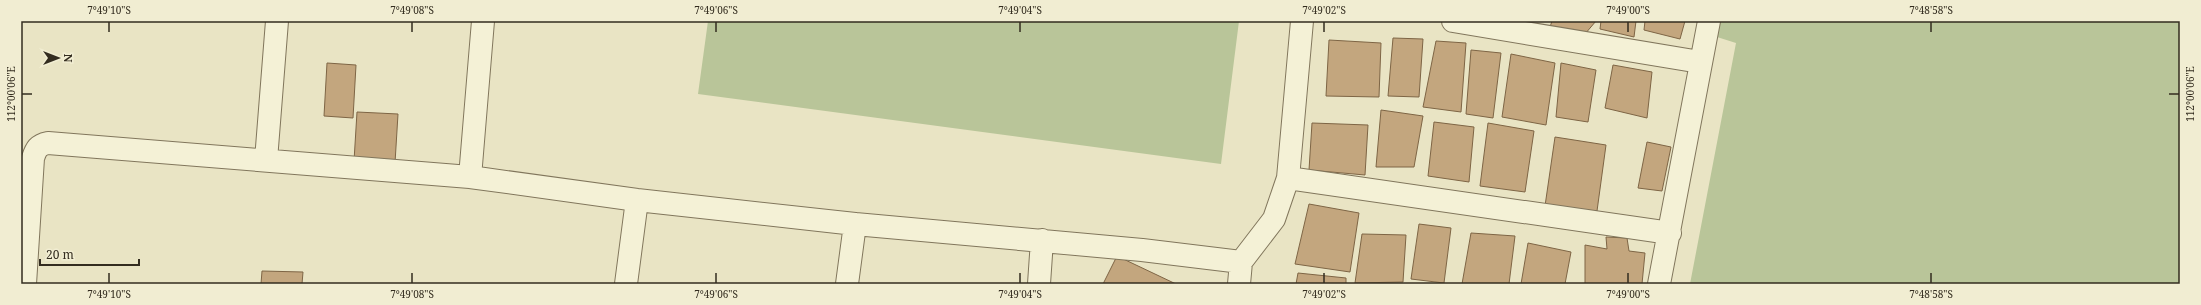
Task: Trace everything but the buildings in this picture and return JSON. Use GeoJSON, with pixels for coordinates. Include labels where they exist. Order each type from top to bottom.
{"type":"FeatureCollection","features":[{"type":"Feature","properties":{"kind":"street"},"geometry":{"type":"LineString","coordinates":[[266,160],[277,21]]}},
{"type":"Feature","properties":{"kind":"street"},"geometry":{"type":"LineString","coordinates":[[470,177],[483,21]]}},
{"type":"Feature","properties":{"kind":"street"},"geometry":{"type":"LineString","coordinates":[[1239,284],[1241,262],[1274,219],[1288,178],[1302,21]]}},
{"type":"Feature","properties":{"kind":"street"},"geometry":{"type":"LineString","coordinates":[[1454,21],[1700,62]]}},
{"type":"Feature","properties":{"kind":"street"},"geometry":{"type":"LineString","coordinates":[[1659,284],[1670,233],[1700,62],[1709,21]]}},
{"type":"Feature","properties":{"kind":"street"},"geometry":{"type":"LineString","coordinates":[[25,284],[34,158],[36,149],[41,144],[266,160],[470,177],[637,200],[855,224],[1142,250],[1241,262]]}},
{"type":"Feature","properties":{"kind":"street"},"geometry":{"type":"LineString","coordinates":[[1288,178],[1670,233]]}},
{"type":"Feature","properties":{"kind":"street"},"geometry":{"type":"LineString","coordinates":[[626,284],[637,200]]}},
{"type":"Feature","properties":{"kind":"street"},"geometry":{"type":"LineString","coordinates":[[848,284],[855,224]]}},
{"type":"Feature","properties":{"kind":"street"},"geometry":{"type":"LineString","coordinates":[[1039,284],[1042,240]]}},
{"type":"Feature","properties":{"kind":"green space"},"geometry":{"type":"Polygon","coordinates":[[[708,21],[1239,21],[1221,164],[698,94],[708,21]]]}},
{"type":"Feature","properties":{"kind":"green space"},"geometry":{"type":"Polygon","coordinates":[[[1700,21],[2180,21],[2180,284],[1690,284],[1736,43],[1698,31],[1700,21]]]}}]}
